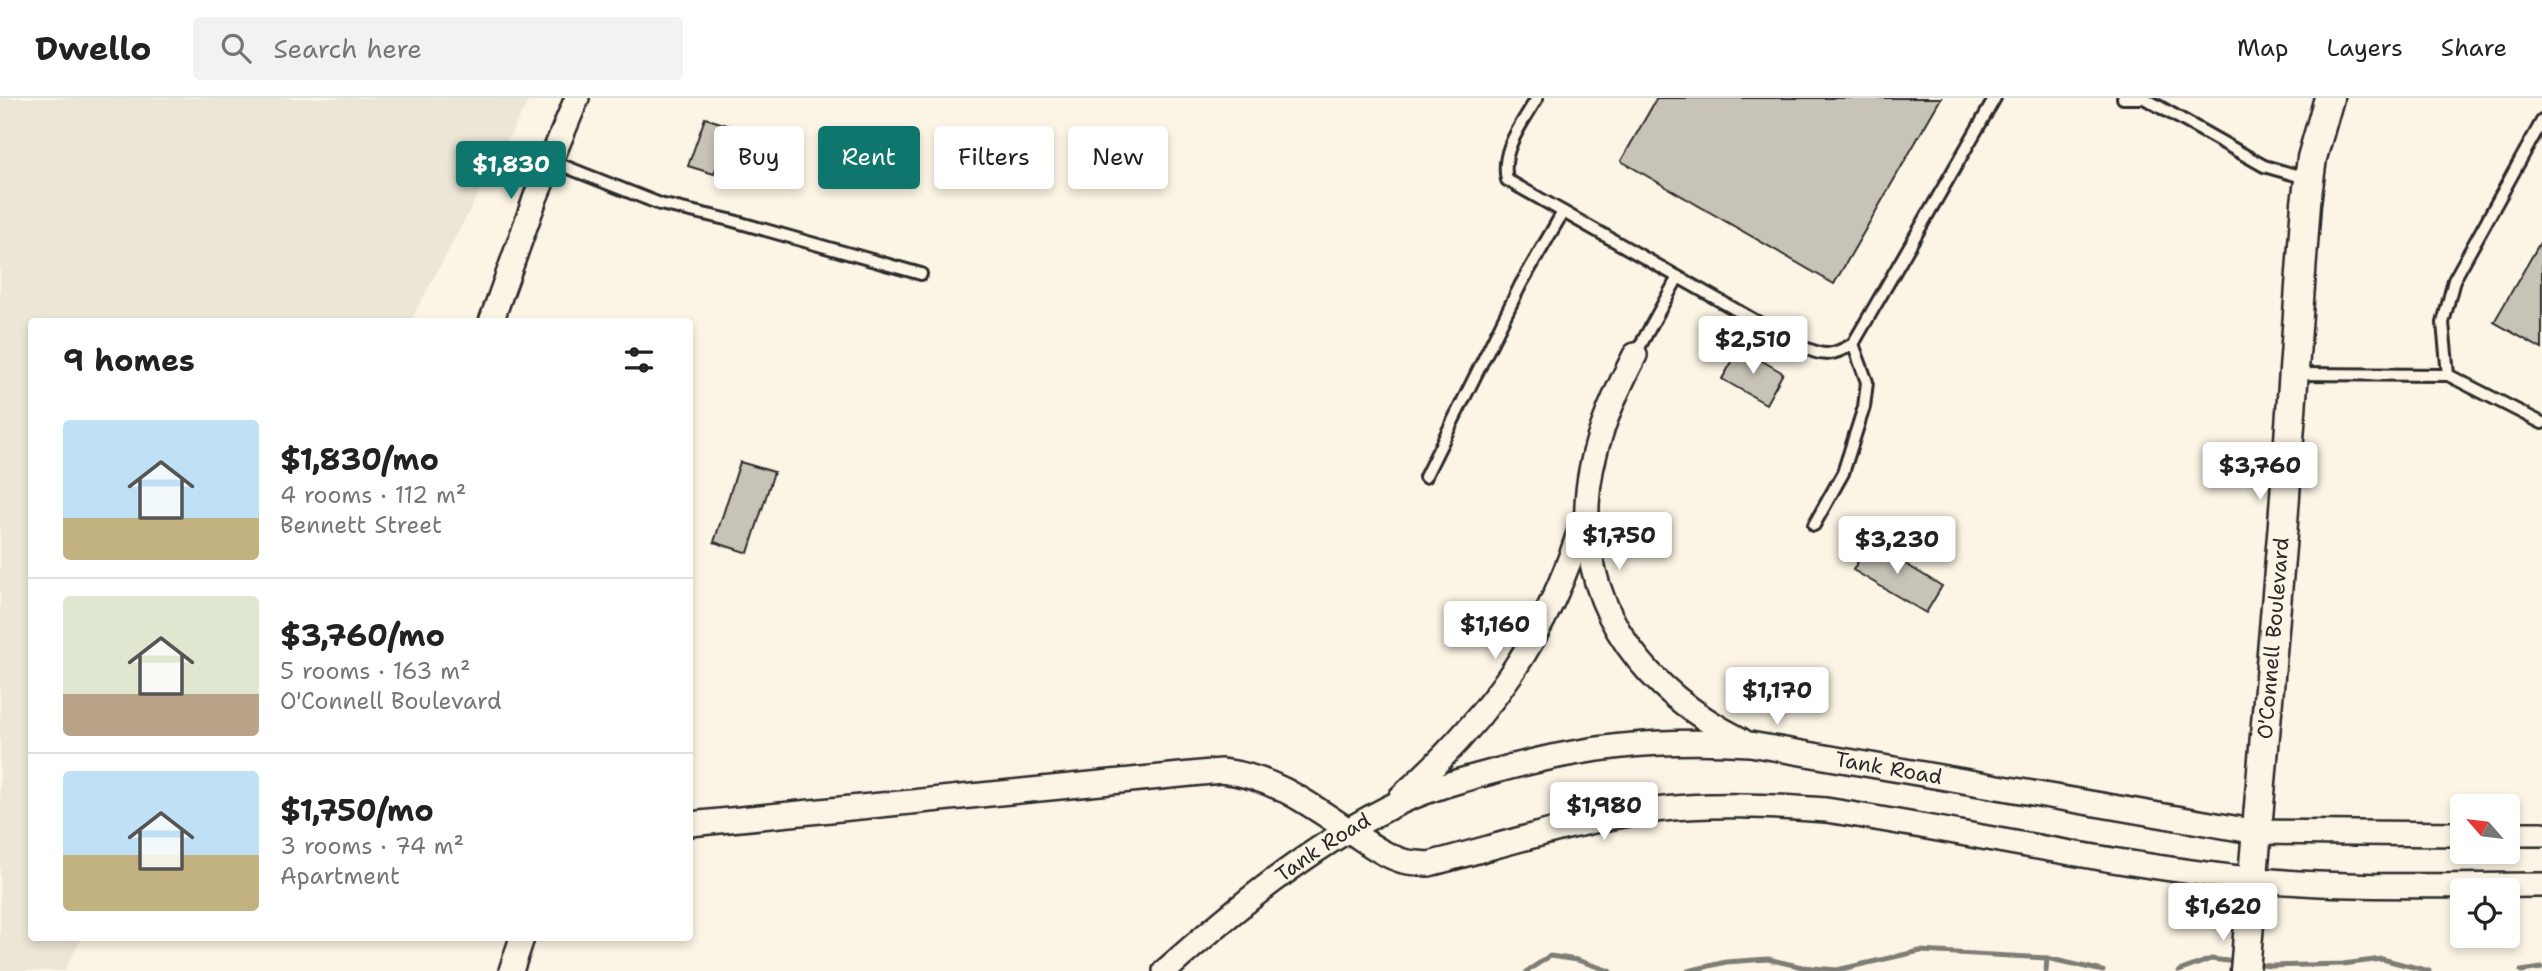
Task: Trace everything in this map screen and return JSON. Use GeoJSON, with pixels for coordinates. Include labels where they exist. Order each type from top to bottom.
{"type":"FeatureCollection","features":[{"type":"Feature","properties":{"kind":"street"},"geometry":{"type":"LineString","coordinates":[[492,318],[577,98]]}},
{"type":"Feature","properties":{"kind":"street","name":"O'Connell Boulevard"},"geometry":{"type":"LineString","coordinates":[[2245,971],[2309,178],[2319,128],[2329,98]]}},
{"type":"Feature","properties":{"kind":"street"},"geometry":{"type":"LineString","coordinates":[[1389,808],[1433,769],[1473,726],[1513,673],[1549,611],[1562,582],[1587,504],[1605,420],[1635,355]]}},
{"type":"Feature","properties":{"kind":"street"},"geometry":{"type":"LineString","coordinates":[[1587,504],[1589,538],[1599,584],[1609,613],[1622,638],[1653,679],[1672,696],[1718,728],[1750,744]]}},
{"type":"Feature","properties":{"kind":"street","name":"Tank Road"},"geometry":{"type":"LineString","coordinates":[[1165,971],[1273,880],[1389,808],[1454,782],[1544,757],[1622,745],[1674,742],[1750,744],[2257,832],[2450,834]]}},
{"type":"Feature","properties":{"kind":"street"},"geometry":{"type":"LineString","coordinates":[[693,824],[1221,771],[1246,773],[1273,784],[1382,853],[1405,861],[1429,863],[1592,822],[1654,811],[1711,806],[1775,806],[1826,810],[2160,868],[2253,879],[2342,884],[2542,885]]}},
{"type":"Feature","properties":{"kind":"street"},"geometry":{"type":"LineString","coordinates":[[2520,834],[2542,834]]}},
{"type":"Feature","properties":{"kind":"street"},"geometry":{"type":"LineString","coordinates":[[511,971],[521,941]]}},
{"type":"Feature","properties":{"kind":"lane"},"geometry":{"type":"LineString","coordinates":[[1537,98],[1511,143],[1506,158],[1507,180],[1798,345],[1819,354],[1834,355],[1853,344],[1995,98]]}},
{"type":"Feature","properties":{"kind":"lane"},"geometry":{"type":"LineString","coordinates":[[2123,98],[2142,98],[2264,166],[2309,178]]}},
{"type":"Feature","properties":{"kind":"lane"},"geometry":{"type":"LineString","coordinates":[[2448,375],[2443,323],[2454,279],[2542,121]]}},
{"type":"Feature","properties":{"kind":"lane"},"geometry":{"type":"LineString","coordinates":[[551,161],[660,204],[730,220],[921,274]]}},
{"type":"Feature","properties":{"kind":"lane"},"geometry":{"type":"LineString","coordinates":[[1425,477],[1521,284],[1563,212]]}},
{"type":"Feature","properties":{"kind":"lane"},"geometry":{"type":"LineString","coordinates":[[1635,355],[1678,277]]}},
{"type":"Feature","properties":{"kind":"lane"},"geometry":{"type":"LineString","coordinates":[[1814,525],[1843,473],[1864,407],[1867,382],[1853,344]]}},
{"type":"Feature","properties":{"kind":"lane"},"geometry":{"type":"LineString","coordinates":[[2294,374],[2448,375],[2542,424]]}},
{"type":"Feature","properties":{"kind":"shaded area"},"geometry":{"type":"Polygon","coordinates":[[[0,98],[530,98],[412,318],[28,318],[28,941],[80,941],[64,971],[0,971],[0,98]]]}},
{"type":"Feature","properties":{"kind":"building"},"geometry":{"type":"Polygon","coordinates":[[[1657,98],[1941,98],[1834,284],[1621,161],[1657,98]]]}},
{"type":"Feature","properties":{"kind":"building"},"geometry":{"type":"Polygon","coordinates":[[[705,118],[730,126],[714,126],[714,174],[688,166],[705,118]]]}},
{"type":"Feature","properties":{"kind":"building"},"geometry":{"type":"Polygon","coordinates":[[[2542,239],[2542,349],[2494,322],[2542,239]]]}},
{"type":"Feature","properties":{"kind":"building"},"geometry":{"type":"Polygon","coordinates":[[[1740,348],[1783,373],[1766,404],[1722,379],[1740,348]]]}},
{"type":"Feature","properties":{"kind":"building"},"geometry":{"type":"Polygon","coordinates":[[[740,462],[774,472],[748,553],[714,542],[740,462]]]}},
{"type":"Feature","properties":{"kind":"building"},"geometry":{"type":"Polygon","coordinates":[[[1887,541],[1899,548],[1894,557],[1942,586],[1926,613],[1853,570],[1869,543],[1881,551],[1887,541]]]}},
{"type":"Feature","properties":{"kind":"waterway"},"geometry":{"type":"LineString","coordinates":[[1688,971],[1726,962],[1768,959],[1802,967],[1837,970],[1920,951],[2047,958],[2103,971]]}},
{"type":"Feature","properties":{"kind":"waterway"},"geometry":{"type":"LineString","coordinates":[[1527,971],[1550,956],[1577,960],[1610,971]]}},
{"type":"Feature","properties":{"kind":"waterway"},"geometry":{"type":"LineString","coordinates":[[2046,971],[2047,958]]}},
{"type":"Feature","properties":{"kind":"waterway"},"geometry":{"type":"LineString","coordinates":[[2179,971],[2211,959],[2236,962]]}},
{"type":"Feature","properties":{"kind":"waterway"},"geometry":{"type":"LineString","coordinates":[[2253,964],[2343,964],[2382,959],[2429,971]]}},
{"type":"Feature","properties":{"kind":"waterway"},"geometry":{"type":"LineString","coordinates":[[2521,971],[2542,968]]}}]}
